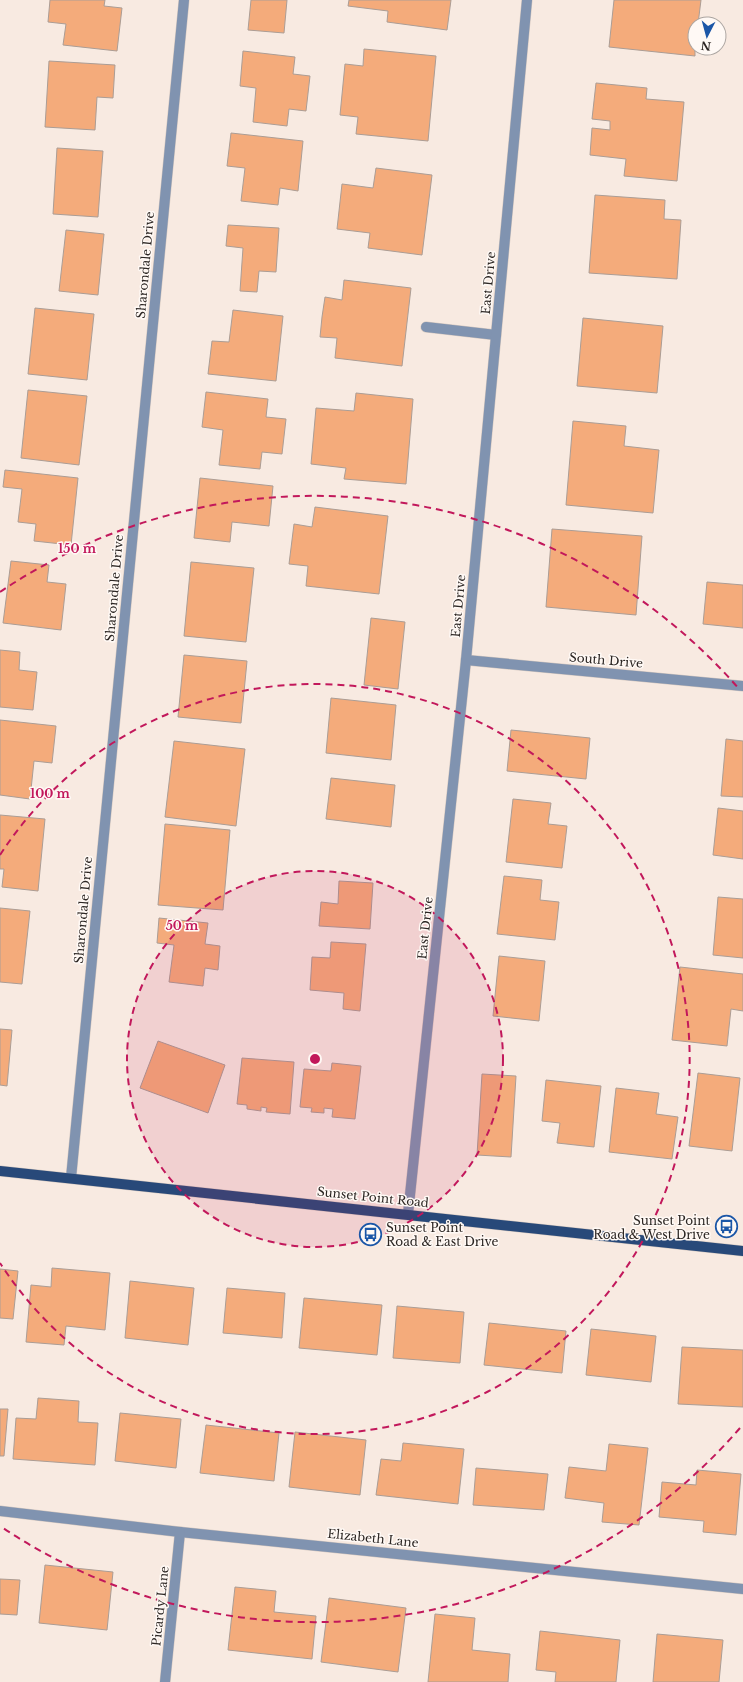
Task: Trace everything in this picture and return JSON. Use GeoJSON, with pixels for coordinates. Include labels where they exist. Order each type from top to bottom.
{"type":"FeatureCollection","features":[{"type":"Feature","properties":{"kind":"main road","name":"Sunset Point Road"},"geometry":{"type":"LineString","coordinates":[[0,1171],[743,1251]]}},
{"type":"Feature","properties":{"kind":"street","name":"Sharondale Drive"},"geometry":{"type":"LineString","coordinates":[[70,1178],[184,0]]}},
{"type":"Feature","properties":{"kind":"street","name":"East Drive"},"geometry":{"type":"LineString","coordinates":[[408,1214],[466,660],[527,0]]}},
{"type":"Feature","properties":{"kind":"street"},"geometry":{"type":"LineString","coordinates":[[426,327],[496,334]]}},
{"type":"Feature","properties":{"kind":"street","name":"South Drive"},"geometry":{"type":"LineString","coordinates":[[466,660],[743,686]]}},
{"type":"Feature","properties":{"kind":"street","name":"Elizabeth Lane"},"geometry":{"type":"LineString","coordinates":[[0,1512],[180,1532],[743,1589]]}},
{"type":"Feature","properties":{"kind":"street","name":"Picardy Lane"},"geometry":{"type":"LineString","coordinates":[[165,1682],[180,1532]]}},
{"type":"Feature","properties":{"kind":"building"},"geometry":{"type":"Polygon","coordinates":[[[50,0],[105,0],[104,6],[122,8],[117,51],[63,45],[66,24],[48,22],[50,0]]]}},
{"type":"Feature","properties":{"kind":"building"},"geometry":{"type":"Polygon","coordinates":[[[251,0],[287,0],[284,33],[248,30],[251,0]]]}},
{"type":"Feature","properties":{"kind":"building"},"geometry":{"type":"Polygon","coordinates":[[[349,0],[451,0],[447,30],[387,22],[388,11],[348,6],[349,0]]]}},
{"type":"Feature","properties":{"kind":"building"},"geometry":{"type":"Polygon","coordinates":[[[614,0],[701,0],[699,16],[687,16],[687,55],[609,47],[614,0]]]}},
{"type":"Feature","properties":{"kind":"building"},"geometry":{"type":"Polygon","coordinates":[[[364,49],[436,56],[428,141],[356,134],[358,117],[340,115],[345,64],[363,66],[364,49]]]}},
{"type":"Feature","properties":{"kind":"building"},"geometry":{"type":"Polygon","coordinates":[[[243,51],[295,57],[293,74],[310,76],[306,111],[289,109],[287,126],[253,122],[256,88],[240,86],[243,51]]]}},
{"type":"Feature","properties":{"kind":"building"},"geometry":{"type":"Polygon","coordinates":[[[49,61],[115,65],[113,98],[97,97],[95,130],[45,127],[49,61]]]}},
{"type":"Feature","properties":{"kind":"building"},"geometry":{"type":"Polygon","coordinates":[[[596,83],[647,88],[646,99],[684,102],[677,181],[624,176],[626,159],[590,155],[592,128],[610,130],[610,121],[592,119],[596,83]]]}},
{"type":"Feature","properties":{"kind":"building"},"geometry":{"type":"Polygon","coordinates":[[[231,133],[303,141],[298,191],[280,188],[278,205],[241,201],[245,168],[227,166],[231,133]]]}},
{"type":"Feature","properties":{"kind":"building"},"geometry":{"type":"Polygon","coordinates":[[[57,148],[103,151],[98,217],[53,214],[57,148]]]}},
{"type":"Feature","properties":{"kind":"building"},"geometry":{"type":"Polygon","coordinates":[[[376,168],[432,175],[422,255],[368,248],[370,233],[337,229],[342,184],[373,188],[376,168]]]}},
{"type":"Feature","properties":{"kind":"building"},"geometry":{"type":"Polygon","coordinates":[[[595,195],[665,200],[664,219],[681,220],[677,279],[589,273],[595,195]]]}},
{"type":"Feature","properties":{"kind":"building"},"geometry":{"type":"Polygon","coordinates":[[[228,225],[279,228],[276,272],[259,271],[257,292],[240,291],[243,248],[226,246],[228,225]]]}},
{"type":"Feature","properties":{"kind":"building"},"geometry":{"type":"Polygon","coordinates":[[[66,230],[104,234],[98,295],[59,291],[66,230]]]}},
{"type":"Feature","properties":{"kind":"building"},"geometry":{"type":"Polygon","coordinates":[[[344,280],[411,288],[402,366],[335,358],[337,338],[320,337],[325,297],[342,300],[344,280]]]}},
{"type":"Feature","properties":{"kind":"building"},"geometry":{"type":"Polygon","coordinates":[[[35,308],[94,314],[87,380],[28,374],[35,308]]]}},
{"type":"Feature","properties":{"kind":"building"},"geometry":{"type":"Polygon","coordinates":[[[233,310],[283,316],[276,381],[208,374],[212,341],[229,342],[233,310]]]}},
{"type":"Feature","properties":{"kind":"building"},"geometry":{"type":"Polygon","coordinates":[[[583,318],[663,326],[657,393],[577,386],[583,318]]]}},
{"type":"Feature","properties":{"kind":"building"},"geometry":{"type":"Polygon","coordinates":[[[28,390],[87,396],[79,465],[21,458],[28,390]]]}},
{"type":"Feature","properties":{"kind":"building"},"geometry":{"type":"Polygon","coordinates":[[[206,392],[268,399],[266,417],[286,419],[282,454],[262,452],[260,469],[219,465],[223,430],[202,427],[206,392]]]}},
{"type":"Feature","properties":{"kind":"building"},"geometry":{"type":"Polygon","coordinates":[[[356,393],[413,399],[406,484],[344,479],[346,468],[311,464],[316,408],[354,411],[356,393]]]}},
{"type":"Feature","properties":{"kind":"building"},"geometry":{"type":"Polygon","coordinates":[[[573,421],[626,426],[624,446],[659,450],[653,513],[566,505],[573,421]]]}},
{"type":"Feature","properties":{"kind":"building"},"geometry":{"type":"Polygon","coordinates":[[[5,470],[78,478],[71,545],[34,541],[36,524],[18,522],[22,489],[3,487],[5,470]]]}},
{"type":"Feature","properties":{"kind":"building"},"geometry":{"type":"Polygon","coordinates":[[[200,478],[273,486],[269,526],[232,522],[230,542],[194,538],[200,478]]]}},
{"type":"Feature","properties":{"kind":"building"},"geometry":{"type":"Polygon","coordinates":[[[315,507],[388,516],[379,594],[306,586],[308,566],[289,564],[294,524],[312,527],[315,507]]]}},
{"type":"Feature","properties":{"kind":"building"},"geometry":{"type":"Polygon","coordinates":[[[552,529],[642,536],[636,615],[546,607],[552,529]]]}},
{"type":"Feature","properties":{"kind":"building"},"geometry":{"type":"Polygon","coordinates":[[[11,561],[49,565],[47,582],[66,584],[61,630],[3,623],[11,561]]]}},
{"type":"Feature","properties":{"kind":"building"},"geometry":{"type":"Polygon","coordinates":[[[191,562],[254,568],[246,642],[184,636],[191,562]]]}},
{"type":"Feature","properties":{"kind":"building"},"geometry":{"type":"Polygon","coordinates":[[[707,582],[743,585],[743,628],[703,624],[707,582]]]}},
{"type":"Feature","properties":{"kind":"building"},"geometry":{"type":"Polygon","coordinates":[[[371,618],[405,622],[398,689],[364,685],[371,618]]]}},
{"type":"Feature","properties":{"kind":"building"},"geometry":{"type":"Polygon","coordinates":[[[0,650],[20,652],[19,670],[37,672],[33,710],[0,707],[0,650]]]}},
{"type":"Feature","properties":{"kind":"building"},"geometry":{"type":"Polygon","coordinates":[[[184,655],[247,661],[241,723],[178,717],[184,655]]]}},
{"type":"Feature","properties":{"kind":"building"},"geometry":{"type":"Polygon","coordinates":[[[331,698],[396,705],[391,760],[326,753],[331,698]]]}},
{"type":"Feature","properties":{"kind":"building"},"geometry":{"type":"Polygon","coordinates":[[[0,720],[56,726],[52,763],[34,761],[30,799],[0,795],[0,720]]]}},
{"type":"Feature","properties":{"kind":"building"},"geometry":{"type":"Polygon","coordinates":[[[511,730],[590,738],[586,779],[507,771],[511,730]]]}},
{"type":"Feature","properties":{"kind":"building"},"geometry":{"type":"Polygon","coordinates":[[[726,739],[743,741],[743,797],[721,796],[726,739]]]}},
{"type":"Feature","properties":{"kind":"building"},"geometry":{"type":"Polygon","coordinates":[[[174,741],[245,749],[236,826],[165,817],[174,741]]]}},
{"type":"Feature","properties":{"kind":"building"},"geometry":{"type":"Polygon","coordinates":[[[331,778],[395,785],[391,827],[326,819],[331,778]]]}},
{"type":"Feature","properties":{"kind":"building"},"geometry":{"type":"Polygon","coordinates":[[[513,799],[551,803],[548,824],[567,826],[562,868],[506,862],[513,799]]]}},
{"type":"Feature","properties":{"kind":"building"},"geometry":{"type":"Polygon","coordinates":[[[718,808],[743,811],[743,859],[713,855],[718,808]]]}},
{"type":"Feature","properties":{"kind":"building"},"geometry":{"type":"Polygon","coordinates":[[[0,815],[45,819],[38,891],[2,887],[4,869],[0,869],[0,815]]]}},
{"type":"Feature","properties":{"kind":"building"},"geometry":{"type":"Polygon","coordinates":[[[165,824],[230,830],[223,910],[158,905],[165,824]]]}},
{"type":"Feature","properties":{"kind":"building"},"geometry":{"type":"Polygon","coordinates":[[[504,876],[542,880],[540,900],[559,902],[555,940],[497,934],[504,876]]]}},
{"type":"Feature","properties":{"kind":"building"},"geometry":{"type":"Polygon","coordinates":[[[339,881],[373,883],[370,929],[319,926],[321,902],[338,904],[339,881]]]}},
{"type":"Feature","properties":{"kind":"building"},"geometry":{"type":"Polygon","coordinates":[[[718,897],[743,899],[743,958],[713,955],[718,897]]]}},
{"type":"Feature","properties":{"kind":"building"},"geometry":{"type":"Polygon","coordinates":[[[0,908],[30,911],[22,984],[0,982],[0,908]]]}},
{"type":"Feature","properties":{"kind":"building"},"geometry":{"type":"Polygon","coordinates":[[[159,918],[208,923],[205,944],[220,946],[218,970],[205,968],[203,986],[169,982],[174,945],[157,943],[159,918]]]}},
{"type":"Feature","properties":{"kind":"building"},"geometry":{"type":"Polygon","coordinates":[[[331,942],[366,944],[360,1011],[343,1009],[344,993],[310,990],[312,957],[330,958],[331,942]]]}},
{"type":"Feature","properties":{"kind":"building"},"geometry":{"type":"Polygon","coordinates":[[[499,956],[545,961],[539,1021],[493,1016],[499,956]]]}},
{"type":"Feature","properties":{"kind":"building"},"geometry":{"type":"Polygon","coordinates":[[[680,967],[743,974],[743,1011],[731,1009],[727,1046],[672,1040],[680,967]]]}},
{"type":"Feature","properties":{"kind":"building"},"geometry":{"type":"Polygon","coordinates":[[[0,1029],[12,1030],[7,1086],[0,1085],[0,1029]]]}},
{"type":"Feature","properties":{"kind":"building"},"geometry":{"type":"Polygon","coordinates":[[[158,1041],[225,1065],[208,1113],[140,1088],[158,1041]]]}},
{"type":"Feature","properties":{"kind":"building"},"geometry":{"type":"Polygon","coordinates":[[[242,1058],[294,1062],[290,1114],[266,1112],[267,1108],[261,1107],[261,1111],[247,1109],[247,1105],[237,1104],[242,1058]]]}},
{"type":"Feature","properties":{"kind":"building"},"geometry":{"type":"Polygon","coordinates":[[[332,1063],[361,1066],[355,1119],[332,1117],[333,1109],[324,1108],[324,1113],[311,1112],[312,1108],[300,1107],[304,1069],[331,1071],[332,1063]]]}},
{"type":"Feature","properties":{"kind":"building"},"geometry":{"type":"Polygon","coordinates":[[[698,1073],[740,1078],[732,1151],[689,1146],[698,1073]]]}},
{"type":"Feature","properties":{"kind":"building"},"geometry":{"type":"Polygon","coordinates":[[[482,1074],[516,1076],[511,1157],[477,1155],[482,1074]]]}},
{"type":"Feature","properties":{"kind":"building"},"geometry":{"type":"Polygon","coordinates":[[[546,1080],[601,1086],[594,1147],[557,1143],[560,1123],[542,1121],[546,1080]]]}},
{"type":"Feature","properties":{"kind":"building"},"geometry":{"type":"Polygon","coordinates":[[[616,1088],[659,1093],[656,1114],[678,1117],[672,1159],[609,1152],[616,1088]]]}},
{"type":"Feature","properties":{"kind":"building"},"geometry":{"type":"Polygon","coordinates":[[[52,1268],[110,1273],[105,1330],[66,1326],[64,1345],[26,1342],[31,1285],[51,1287],[52,1268]]]}},
{"type":"Feature","properties":{"kind":"building"},"geometry":{"type":"Polygon","coordinates":[[[0,1269],[18,1271],[13,1319],[0,1318],[0,1269]]]}},
{"type":"Feature","properties":{"kind":"building"},"geometry":{"type":"Polygon","coordinates":[[[130,1281],[194,1288],[188,1345],[125,1338],[130,1281]]]}},
{"type":"Feature","properties":{"kind":"building"},"geometry":{"type":"Polygon","coordinates":[[[227,1288],[285,1293],[282,1338],[223,1333],[227,1288]]]}},
{"type":"Feature","properties":{"kind":"building"},"geometry":{"type":"Polygon","coordinates":[[[304,1298],[382,1305],[377,1355],[299,1348],[304,1298]]]}},
{"type":"Feature","properties":{"kind":"building"},"geometry":{"type":"Polygon","coordinates":[[[397,1306],[464,1312],[460,1363],[393,1358],[397,1306]]]}},
{"type":"Feature","properties":{"kind":"building"},"geometry":{"type":"Polygon","coordinates":[[[489,1323],[566,1331],[562,1373],[484,1365],[489,1323]]]}},
{"type":"Feature","properties":{"kind":"building"},"geometry":{"type":"Polygon","coordinates":[[[591,1329],[656,1336],[651,1382],[586,1375],[591,1329]]]}},
{"type":"Feature","properties":{"kind":"building"},"geometry":{"type":"Polygon","coordinates":[[[682,1347],[743,1350],[743,1407],[678,1404],[682,1347]]]}},
{"type":"Feature","properties":{"kind":"building"},"geometry":{"type":"Polygon","coordinates":[[[38,1398],[79,1401],[78,1422],[98,1423],[95,1465],[13,1459],[16,1418],[36,1419],[38,1398]]]}},
{"type":"Feature","properties":{"kind":"building"},"geometry":{"type":"Polygon","coordinates":[[[0,1409],[8,1409],[4,1456],[0,1456],[0,1409]]]}},
{"type":"Feature","properties":{"kind":"building"},"geometry":{"type":"Polygon","coordinates":[[[120,1413],[181,1419],[176,1468],[115,1461],[120,1413]]]}},
{"type":"Feature","properties":{"kind":"building"},"geometry":{"type":"Polygon","coordinates":[[[206,1425],[279,1433],[274,1481],[200,1473],[206,1425]]]}},
{"type":"Feature","properties":{"kind":"building"},"geometry":{"type":"Polygon","coordinates":[[[295,1432],[366,1440],[360,1495],[289,1487],[295,1432]]]}},
{"type":"Feature","properties":{"kind":"building"},"geometry":{"type":"Polygon","coordinates":[[[403,1443],[464,1449],[458,1504],[376,1495],[381,1459],[401,1461],[403,1443]]]}},
{"type":"Feature","properties":{"kind":"building"},"geometry":{"type":"Polygon","coordinates":[[[609,1444],[648,1448],[639,1525],[602,1522],[604,1503],[565,1498],[569,1467],[606,1471],[609,1444]]]}},
{"type":"Feature","properties":{"kind":"building"},"geometry":{"type":"Polygon","coordinates":[[[476,1468],[548,1474],[544,1510],[473,1505],[476,1468]]]}},
{"type":"Feature","properties":{"kind":"building"},"geometry":{"type":"Polygon","coordinates":[[[697,1470],[741,1474],[736,1535],[703,1532],[704,1521],[659,1517],[662,1482],[696,1485],[697,1470]]]}},
{"type":"Feature","properties":{"kind":"building"},"geometry":{"type":"Polygon","coordinates":[[[45,1565],[113,1572],[107,1630],[39,1623],[45,1565]]]}},
{"type":"Feature","properties":{"kind":"building"},"geometry":{"type":"Polygon","coordinates":[[[0,1579],[20,1580],[17,1615],[0,1614],[0,1579]]]}},
{"type":"Feature","properties":{"kind":"building"},"geometry":{"type":"Polygon","coordinates":[[[235,1587],[276,1591],[274,1612],[316,1616],[312,1659],[228,1650],[235,1587]]]}},
{"type":"Feature","properties":{"kind":"building"},"geometry":{"type":"Polygon","coordinates":[[[329,1598],[406,1608],[398,1672],[321,1662],[329,1598]]]}},
{"type":"Feature","properties":{"kind":"building"},"geometry":{"type":"Polygon","coordinates":[[[435,1614],[475,1618],[472,1650],[510,1654],[508,1682],[428,1682],[435,1614]]]}},
{"type":"Feature","properties":{"kind":"building"},"geometry":{"type":"Polygon","coordinates":[[[540,1631],[620,1640],[616,1682],[555,1682],[556,1672],[536,1670],[540,1631]]]}},
{"type":"Feature","properties":{"kind":"building"},"geometry":{"type":"Polygon","coordinates":[[[657,1634],[723,1640],[719,1682],[653,1682],[657,1634]]]}},
{"type":"Feature","properties":{"kind":"place","name":"Sunset Point Road & West Drive"},"geometry":{"type":"Point","coordinates":[726,1227]}},
{"type":"Feature","properties":{"kind":"place","name":"Sunset Point Road & East Drive"},"geometry":{"type":"Point","coordinates":[371,1234]}}]}
